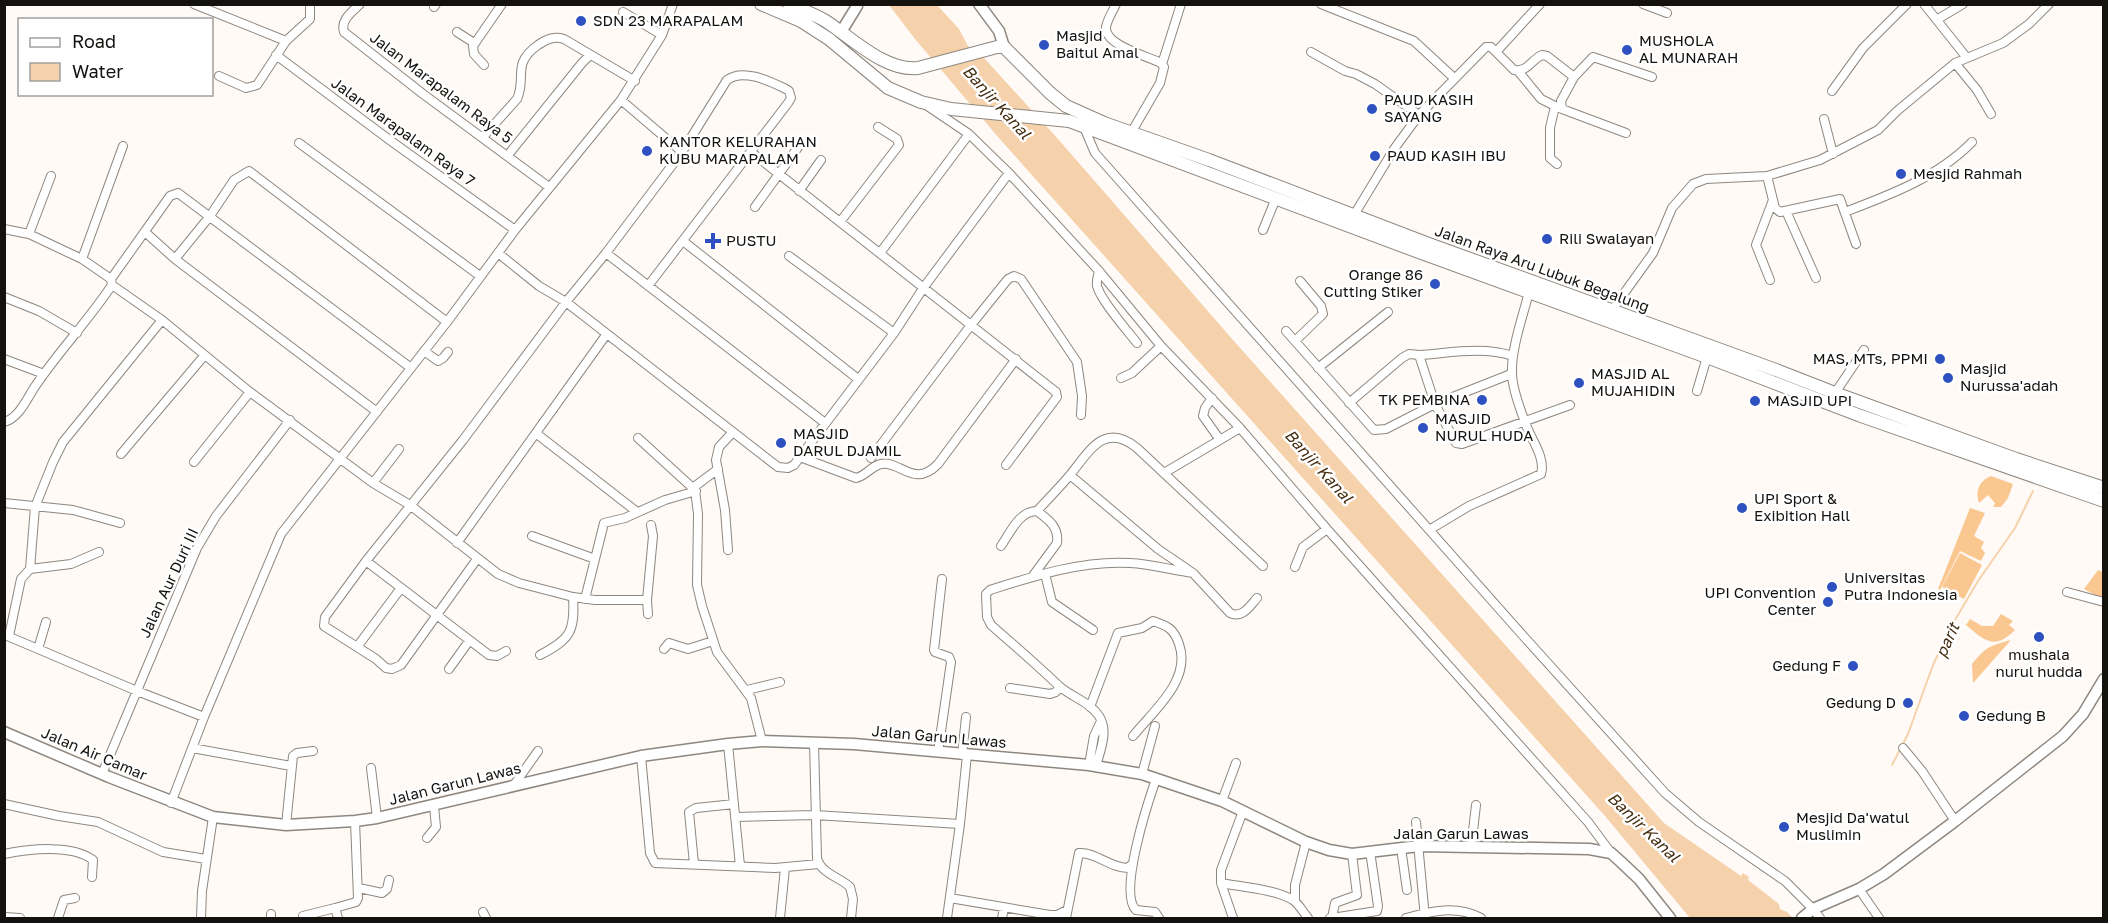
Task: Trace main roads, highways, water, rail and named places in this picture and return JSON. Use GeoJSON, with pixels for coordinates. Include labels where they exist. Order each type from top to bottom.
{"type":"FeatureCollection","features":[{"type":"Feature","properties":{"kind":"main road"},"geometry":{"type":"LineString","coordinates":[[789,4],[822,19],[890,64],[907,69],[991,48],[1004,47],[999,31],[979,4]]}},
{"type":"Feature","properties":{"kind":"main road"},"geometry":{"type":"LineString","coordinates":[[841,32],[857,6],[856,4]]}},
{"type":"Feature","properties":{"kind":"main road","name":"Jalan Raya Aru Lubuk Begalung"},"geometry":{"type":"LineString","coordinates":[[767,6],[801,21],[829,39],[888,88],[921,102],[951,108],[1070,121],[1276,198],[1292,197],[1354,215],[1426,249],[1612,310],[1776,370],[2103,501]]}},
{"type":"Feature","properties":{"kind":"main road","name":"Jalan Raya Aru Lubuk Begalung"},"geometry":{"type":"LineString","coordinates":[[1004,47],[1066,106],[1131,133],[1529,292],[1772,382],[2015,465],[2103,488]]}},
{"type":"Feature","properties":{"kind":"main road"},"geometry":{"type":"LineString","coordinates":[[1772,382],[1776,370]]}},
{"type":"Feature","properties":{"kind":"main road"},"geometry":{"type":"LineString","coordinates":[[1803,918],[1813,909],[1859,889],[1884,874],[2063,736],[2083,714],[2103,679]]}},
{"type":"Feature","properties":{"kind":"main road","name":"Jalan Air Camar"},"geometry":{"type":"LineString","coordinates":[[4,732],[171,803]]}},
{"type":"Feature","properties":{"kind":"main road","name":"Jalan Garun Lawas"},"geometry":{"type":"LineString","coordinates":[[171,803],[213,817],[286,825],[355,821],[434,806],[641,756],[762,741],[854,744],[1093,765],[1142,774],[1222,801],[1306,842],[1352,854],[1419,846],[1589,849],[1611,853],[1639,879],[1670,918]]}},
{"type":"Feature","properties":{"kind":"water","name":"Banjir Kanal"},"geometry":{"type":"Polygon","coordinates":[[[889,5],[937,5],[959,29],[968,46],[984,58],[1058,139],[1233,340],[1664,823],[1741,876],[1743,873],[1749,877],[1748,880],[1793,918],[1690,918],[1605,816],[998,137],[889,5]]]}},
{"type":"Feature","properties":{"kind":"waterway","name":"parit"},"geometry":{"type":"LineString","coordinates":[[1892,765],[1908,734],[1933,665],[1952,625],[1978,581],[2015,528],[2033,491]]}},
{"type":"Feature","properties":{"kind":"place","name":"SDN 23 MARAPALAM"},"geometry":{"type":"Point","coordinates":[581,21]}},
{"type":"Feature","properties":{"kind":"place","name":"Masjid Baitul Amal"},"geometry":{"type":"Point","coordinates":[1044,45]}},
{"type":"Feature","properties":{"kind":"place","name":"MUSHOLA AL MUNARAH"},"geometry":{"type":"Point","coordinates":[1627,50]}},
{"type":"Feature","properties":{"kind":"place","name":"PAUD KASIH SAYANG"},"geometry":{"type":"Point","coordinates":[1372,109]}},
{"type":"Feature","properties":{"kind":"place","name":"KANTOR KELURAHAN KUBU MARAPALAM"},"geometry":{"type":"Point","coordinates":[647,151]}},
{"type":"Feature","properties":{"kind":"place","name":"PAUD KASIH IBU"},"geometry":{"type":"Point","coordinates":[1375,156]}},
{"type":"Feature","properties":{"kind":"place","name":"Mesjid Rahmah"},"geometry":{"type":"Point","coordinates":[1901,174]}},
{"type":"Feature","properties":{"kind":"place","name":"Rili Swalayan"},"geometry":{"type":"Point","coordinates":[1547,239]}},
{"type":"Feature","properties":{"kind":"place","name":"PUSTU"},"geometry":{"type":"Point","coordinates":[713,241]}},
{"type":"Feature","properties":{"kind":"place","name":"Orange 86 Cutting Stiker"},"geometry":{"type":"Point","coordinates":[1435,284]}},
{"type":"Feature","properties":{"kind":"place","name":"MAS, MTs, PPMI"},"geometry":{"type":"Point","coordinates":[1940,359]}},
{"type":"Feature","properties":{"kind":"place","name":"Masjid Nurussa'adah"},"geometry":{"type":"Point","coordinates":[1948,378]}},
{"type":"Feature","properties":{"kind":"place","name":"MASJID AL MUJAHIDIN"},"geometry":{"type":"Point","coordinates":[1579,383]}},
{"type":"Feature","properties":{"kind":"place","name":"TK PEMBINA"},"geometry":{"type":"Point","coordinates":[1482,400]}},
{"type":"Feature","properties":{"kind":"place","name":"MASJID UPI"},"geometry":{"type":"Point","coordinates":[1755,401]}},
{"type":"Feature","properties":{"kind":"place","name":"MASJID NURUL HUDA"},"geometry":{"type":"Point","coordinates":[1423,428]}},
{"type":"Feature","properties":{"kind":"place","name":"MASJID DARUL DJAMIL"},"geometry":{"type":"Point","coordinates":[781,443]}},
{"type":"Feature","properties":{"kind":"place","name":"UPI Sport & Exibition Hall"},"geometry":{"type":"Point","coordinates":[1742,508]}},
{"type":"Feature","properties":{"kind":"place","name":"Universitas Putra Indonesia"},"geometry":{"type":"Point","coordinates":[1832,587]}},
{"type":"Feature","properties":{"kind":"place","name":"UPI Convention Center"},"geometry":{"type":"Point","coordinates":[1828,602]}},
{"type":"Feature","properties":{"kind":"place","name":"mushala nurul hudda"},"geometry":{"type":"Point","coordinates":[2039,637]}},
{"type":"Feature","properties":{"kind":"place","name":"Gedung F"},"geometry":{"type":"Point","coordinates":[1853,666]}},
{"type":"Feature","properties":{"kind":"place","name":"Gedung D"},"geometry":{"type":"Point","coordinates":[1908,703]}},
{"type":"Feature","properties":{"kind":"place","name":"Gedung B"},"geometry":{"type":"Point","coordinates":[1964,716]}},
{"type":"Feature","properties":{"kind":"place","name":"Mesjid Da'watul Muslimin"},"geometry":{"type":"Point","coordinates":[1784,827]}}]}
